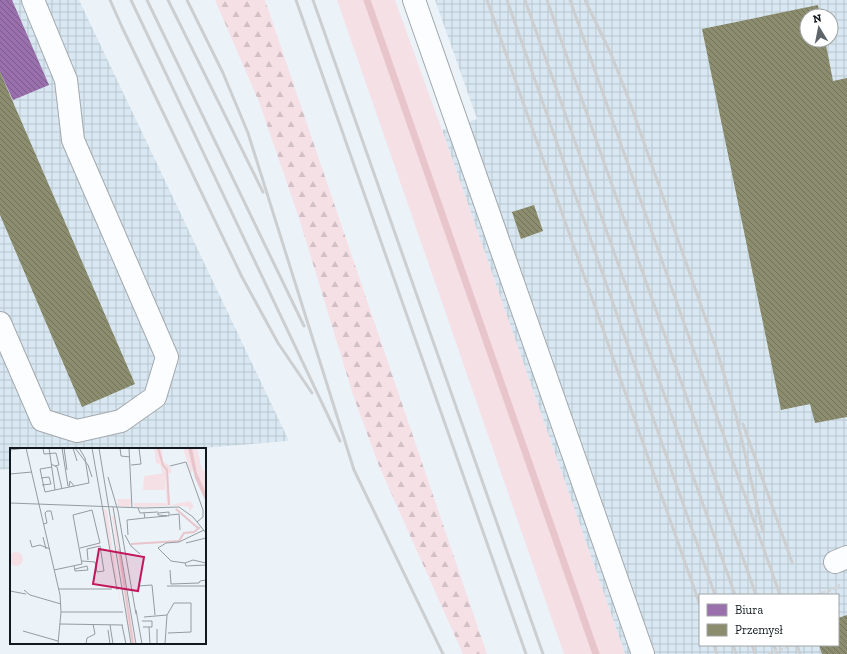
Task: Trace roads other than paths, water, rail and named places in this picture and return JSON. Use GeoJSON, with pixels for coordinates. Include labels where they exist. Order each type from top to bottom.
{"type":"FeatureCollection","features":[{"type":"Feature","properties":{"kind":"lane"},"geometry":{"type":"LineString","coordinates":[[0,323],[42,420],[77,431],[121,421],[155,397],[167,357],[73,140],[66,80],[33,0]]}},
{"type":"Feature","properties":{"kind":"lane"},"geometry":{"type":"LineString","coordinates":[[414,0],[643,654]]}},
{"type":"Feature","properties":{"kind":"waterway"},"geometry":{"type":"LineString","coordinates":[[367,0],[596,654]]}},
{"type":"Feature","properties":{"kind":"railway"},"geometry":{"type":"LineString","coordinates":[[110,0],[242,277],[278,343],[312,393]]}},
{"type":"Feature","properties":{"kind":"railway"},"geometry":{"type":"LineString","coordinates":[[131,0],[340,441]]}},
{"type":"Feature","properties":{"kind":"railway"},"geometry":{"type":"LineString","coordinates":[[147,0],[304,326]]}},
{"type":"Feature","properties":{"kind":"railway"},"geometry":{"type":"LineString","coordinates":[[168,0],[263,192]]}},
{"type":"Feature","properties":{"kind":"railway"},"geometry":{"type":"LineString","coordinates":[[187,0],[223,73],[248,133],[354,470],[443,654]]}},
{"type":"Feature","properties":{"kind":"railway"},"geometry":{"type":"LineString","coordinates":[[296,0],[526,654]]}},
{"type":"Feature","properties":{"kind":"railway"},"geometry":{"type":"LineString","coordinates":[[313,0],[543,654]]}},
{"type":"Feature","properties":{"kind":"railway"},"geometry":{"type":"LineString","coordinates":[[487,0],[699,602]]}},
{"type":"Feature","properties":{"kind":"railway"},"geometry":{"type":"LineString","coordinates":[[507,0],[715,594]]}},
{"type":"Feature","properties":{"kind":"railway"},"geometry":{"type":"LineString","coordinates":[[525,0],[735,594]]}},
{"type":"Feature","properties":{"kind":"railway"},"geometry":{"type":"LineString","coordinates":[[547,0],[756,594]]}},
{"type":"Feature","properties":{"kind":"railway"},"geometry":{"type":"LineString","coordinates":[[570,0],[780,594]]}},
{"type":"Feature","properties":{"kind":"railway"},"geometry":{"type":"LineString","coordinates":[[585,0],[611,54],[629,100],[718,354],[736,415],[763,532]]}},
{"type":"Feature","properties":{"kind":"railway"},"geometry":{"type":"LineString","coordinates":[[743,424],[792,562]]}},
{"type":"Feature","properties":{"kind":"railway"},"geometry":{"type":"LineString","coordinates":[[714,646],[717,654]]}},
{"type":"Feature","properties":{"kind":"railway"},"geometry":{"type":"LineString","coordinates":[[733,646],[736,654]]}},
{"type":"Feature","properties":{"kind":"railway"},"geometry":{"type":"LineString","coordinates":[[752,646],[755,654]]}},
{"type":"Feature","properties":{"kind":"railway"},"geometry":{"type":"LineString","coordinates":[[774,646],[777,654]]}},
{"type":"Feature","properties":{"kind":"railway"},"geometry":{"type":"LineString","coordinates":[[797,646],[800,654]]}}]}
